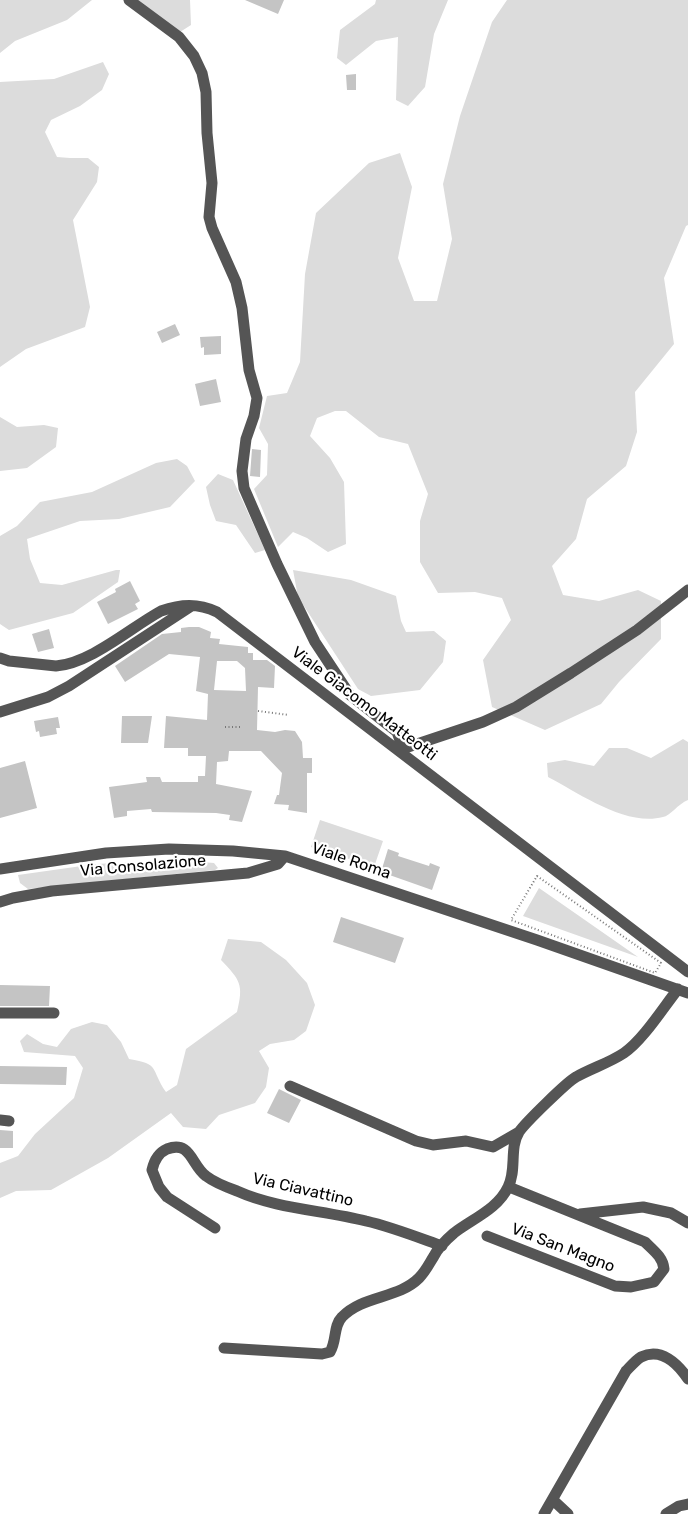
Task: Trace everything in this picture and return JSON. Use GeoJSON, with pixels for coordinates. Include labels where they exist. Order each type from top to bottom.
{"type":"FeatureCollection","features":[{"type":"Feature","properties":{"kind":"street"},"geometry":{"type":"LineString","coordinates":[[129,0],[179,37],[194,56],[202,73],[206,92],[207,133],[212,183],[209,217],[236,282],[242,308],[248,370],[257,398],[254,416],[246,439],[242,471],[244,488],[277,564],[315,642],[350,695],[397,732],[400,740],[399,750],[483,722],[516,707],[637,630],[688,590]]}},
{"type":"Feature","properties":{"kind":"street"},"geometry":{"type":"LineString","coordinates":[[0,658],[10,661],[64,666],[92,654],[161,611],[193,604]]}},
{"type":"Feature","properties":{"kind":"street"},"geometry":{"type":"LineString","coordinates":[[0,712],[48,697],[69,686],[193,604]]}},
{"type":"Feature","properties":{"kind":"street","name":"Viale Giacomo Matteotti"},"geometry":{"type":"LineString","coordinates":[[193,604],[204,606],[216,612],[688,972]]}},
{"type":"Feature","properties":{"kind":"street","name":"Viale Roma"},"geometry":{"type":"LineString","coordinates":[[0,869],[106,853],[169,849],[233,851],[285,856],[683,991]]}},
{"type":"Feature","properties":{"kind":"street","name":"Via Consolazione"},"geometry":{"type":"LineString","coordinates":[[0,902],[52,891],[248,873],[278,864],[285,856]]}},
{"type":"Feature","properties":{"kind":"street"},"geometry":{"type":"LineString","coordinates":[[290,1086],[409,1138],[433,1145],[466,1141],[493,1147],[519,1132],[574,1078],[625,1052],[683,991]]}},
{"type":"Feature","properties":{"kind":"street"},"geometry":{"type":"LineString","coordinates":[[0,1013],[54,1013]]}},
{"type":"Feature","properties":{"kind":"street"},"geometry":{"type":"LineString","coordinates":[[224,1348],[322,1354],[330,1352],[333,1348],[338,1323],[343,1316],[365,1301],[410,1285],[428,1268],[434,1254],[454,1234],[495,1204],[509,1187],[512,1176],[514,1145],[519,1132]]}},
{"type":"Feature","properties":{"kind":"street","name":"Via Ciavattino"},"geometry":{"type":"LineString","coordinates":[[215,1228],[167,1197],[159,1187],[152,1170],[155,1161],[163,1151],[173,1147],[182,1147],[188,1152],[204,1175],[213,1181],[256,1200],[366,1221],[442,1246]]}},
{"type":"Feature","properties":{"kind":"street","name":"Via San Magno"},"geometry":{"type":"LineString","coordinates":[[487,1236],[615,1286],[631,1287],[654,1282],[664,1269],[658,1254],[645,1242],[509,1187]]}},
{"type":"Feature","properties":{"kind":"street","name":"Via San Magno"},"geometry":{"type":"LineString","coordinates":[[578,1214],[644,1207],[671,1213],[688,1222]]}},
{"type":"Feature","properties":{"kind":"street"},"geometry":{"type":"LineString","coordinates":[[544,1514],[626,1371],[640,1357],[652,1354],[668,1358],[680,1367],[688,1379]]}},
{"type":"Feature","properties":{"kind":"street"},"geometry":{"type":"LineString","coordinates":[[553,1500],[568,1514]]}},
{"type":"Feature","properties":{"kind":"street"},"geometry":{"type":"LineString","coordinates":[[666,1514],[678,1506],[688,1504]]}},
{"type":"Feature","properties":{"kind":"path"},"geometry":{"type":"LineString","coordinates":[[258,711],[289,715]]}},
{"type":"Feature","properties":{"kind":"path"},"geometry":{"type":"LineString","coordinates":[[225,727],[242,726]]}},
{"type":"Feature","properties":{"kind":"path"},"geometry":{"type":"LineString","coordinates":[[537,876],[660,963],[655,973],[511,920],[537,876]]}},
{"type":"Feature","properties":{"kind":"shaded area"},"geometry":{"type":"Polygon","coordinates":[[[0,0],[92,0],[67,20],[15,41],[0,53],[0,0]]]}},
{"type":"Feature","properties":{"kind":"shaded area"},"geometry":{"type":"Polygon","coordinates":[[[133,0],[190,0],[191,25],[180,32],[133,0]]]}},
{"type":"Feature","properties":{"kind":"shaded area"},"geometry":{"type":"Polygon","coordinates":[[[376,0],[448,0],[434,34],[425,87],[408,106],[396,100],[398,37],[376,41],[346,65],[337,58],[340,30],[375,4],[376,0]]]}},
{"type":"Feature","properties":{"kind":"shaded area"},"geometry":{"type":"Polygon","coordinates":[[[507,0],[688,0],[688,225],[664,278],[674,344],[635,392],[637,432],[626,466],[587,499],[576,539],[552,566],[563,595],[599,601],[638,590],[661,601],[661,639],[619,682],[601,704],[545,730],[492,707],[483,660],[511,620],[502,598],[475,592],[438,593],[420,562],[420,521],[428,494],[408,444],[379,437],[346,411],[335,411],[317,418],[310,436],[330,458],[344,482],[346,544],[328,552],[307,538],[293,532],[278,547],[254,489],[267,475],[268,444],[259,428],[267,396],[287,393],[300,362],[305,274],[316,213],[369,163],[400,153],[412,187],[398,258],[414,301],[437,301],[452,239],[443,184],[460,116],[492,22],[507,0]]]}},
{"type":"Feature","properties":{"kind":"shaded area"},"geometry":{"type":"Polygon","coordinates":[[[103,62],[109,74],[102,90],[80,106],[51,120],[45,132],[57,157],[88,158],[99,167],[97,182],[73,220],[90,307],[85,327],[26,349],[0,367],[0,82],[54,79],[103,62]]]}},
{"type":"Feature","properties":{"kind":"shaded area"},"geometry":{"type":"Polygon","coordinates":[[[0,417],[17,427],[44,425],[58,428],[56,447],[27,468],[0,471],[0,417]]]}},
{"type":"Feature","properties":{"kind":"shaded area"},"geometry":{"type":"Polygon","coordinates":[[[177,459],[187,466],[195,481],[170,507],[119,519],[80,521],[27,539],[30,559],[40,583],[62,585],[120,570],[118,582],[73,613],[9,630],[0,624],[0,536],[17,526],[40,502],[92,492],[156,463],[177,459]]]}},
{"type":"Feature","properties":{"kind":"shaded area"},"geometry":{"type":"Polygon","coordinates":[[[218,474],[233,480],[265,550],[255,553],[236,525],[216,521],[206,487],[218,474]]]}},
{"type":"Feature","properties":{"kind":"shaded area"},"geometry":{"type":"Polygon","coordinates":[[[293,570],[351,580],[396,596],[401,621],[406,632],[434,631],[446,641],[443,662],[420,690],[371,696],[358,689],[298,597],[293,570]]]}},
{"type":"Feature","properties":{"kind":"shaded area"},"geometry":{"type":"Polygon","coordinates":[[[683,739],[688,742],[688,800],[663,817],[649,819],[619,813],[603,807],[548,777],[547,763],[565,760],[594,766],[609,748],[627,748],[651,758],[683,739]]]}},
{"type":"Feature","properties":{"kind":"shaded area"},"geometry":{"type":"Polygon","coordinates":[[[320,820],[383,841],[374,867],[311,847],[320,820]]]}},
{"type":"Feature","properties":{"kind":"shaded area"},"geometry":{"type":"Polygon","coordinates":[[[136,862],[169,864],[202,862],[214,863],[218,868],[215,870],[28,889],[20,883],[18,875],[96,864],[136,862]]]}},
{"type":"Feature","properties":{"kind":"shaded area"},"geometry":{"type":"Polygon","coordinates":[[[539,888],[638,957],[523,916],[539,888]]]}},
{"type":"Feature","properties":{"kind":"shaded area"},"geometry":{"type":"Polygon","coordinates":[[[228,939],[261,942],[286,960],[307,983],[315,1005],[306,1031],[294,1040],[270,1044],[259,1051],[269,1068],[266,1087],[255,1103],[219,1115],[206,1129],[183,1127],[171,1113],[108,1158],[51,1190],[16,1191],[0,1198],[0,1163],[18,1156],[35,1134],[74,1098],[83,1068],[75,1056],[24,1052],[20,1041],[27,1034],[43,1044],[57,1047],[71,1029],[92,1022],[107,1025],[121,1042],[129,1059],[146,1063],[154,1069],[166,1092],[177,1085],[186,1049],[237,1012],[240,995],[239,983],[221,960],[228,939]]]}},
{"type":"Feature","properties":{"kind":"building"},"geometry":{"type":"Polygon","coordinates":[[[245,0],[284,0],[278,14],[245,0]]]}},
{"type":"Feature","properties":{"kind":"building"},"geometry":{"type":"Polygon","coordinates":[[[356,74],[356,90],[347,90],[346,75],[356,74]]]}},
{"type":"Feature","properties":{"kind":"building"},"geometry":{"type":"Polygon","coordinates":[[[175,324],[180,335],[162,343],[157,332],[175,324]]]}},
{"type":"Feature","properties":{"kind":"building"},"geometry":{"type":"Polygon","coordinates":[[[221,336],[221,354],[204,355],[204,347],[201,348],[200,337],[221,336]]]}},
{"type":"Feature","properties":{"kind":"building"},"geometry":{"type":"Polygon","coordinates":[[[216,379],[221,402],[200,406],[195,384],[216,379]]]}},
{"type":"Feature","properties":{"kind":"building"},"geometry":{"type":"Polygon","coordinates":[[[252,449],[261,450],[260,477],[250,476],[252,449]]]}},
{"type":"Feature","properties":{"kind":"building"},"geometry":{"type":"Polygon","coordinates":[[[130,581],[140,601],[135,604],[138,609],[108,624],[97,602],[116,592],[115,589],[130,581]]]}},
{"type":"Feature","properties":{"kind":"building"},"geometry":{"type":"Polygon","coordinates":[[[199,627],[211,632],[210,638],[220,639],[219,644],[248,647],[248,653],[253,653],[253,660],[267,660],[275,666],[274,688],[258,687],[257,730],[275,732],[295,731],[302,742],[303,758],[312,758],[312,773],[307,773],[307,813],[288,810],[289,805],[274,804],[277,795],[279,795],[282,773],[261,751],[229,751],[228,761],[217,762],[216,784],[252,791],[242,822],[229,820],[230,815],[216,813],[152,812],[151,809],[127,811],[127,816],[114,818],[109,787],[147,782],[146,777],[160,777],[162,782],[198,782],[198,776],[205,776],[206,756],[188,756],[188,748],[164,748],[166,716],[207,720],[208,694],[196,691],[200,657],[169,654],[125,682],[115,666],[162,634],[181,632],[181,628],[199,627]],[[217,661],[214,690],[246,691],[245,668],[237,661],[217,661]]]}},
{"type":"Feature","properties":{"kind":"building"},"geometry":{"type":"Polygon","coordinates":[[[49,629],[54,648],[38,652],[32,634],[49,629]]]}},
{"type":"Feature","properties":{"kind":"building"},"geometry":{"type":"Polygon","coordinates":[[[122,716],[152,716],[148,743],[121,743],[122,716]]]}},
{"type":"Feature","properties":{"kind":"building"},"geometry":{"type":"Polygon","coordinates":[[[58,717],[60,728],[56,728],[57,734],[40,737],[39,731],[36,732],[34,721],[58,717]]]}},
{"type":"Feature","properties":{"kind":"building"},"geometry":{"type":"Polygon","coordinates":[[[25,761],[37,808],[0,818],[0,768],[25,761]]]}},
{"type":"Feature","properties":{"kind":"building"},"geometry":{"type":"Polygon","coordinates":[[[388,849],[399,853],[398,856],[429,866],[430,863],[440,867],[432,890],[381,872],[388,849]]]}},
{"type":"Feature","properties":{"kind":"building"},"geometry":{"type":"Polygon","coordinates":[[[341,917],[404,938],[395,963],[333,942],[341,917]]]}},
{"type":"Feature","properties":{"kind":"building"},"geometry":{"type":"Polygon","coordinates":[[[0,985],[50,986],[49,1006],[0,1006],[0,985]]]}},
{"type":"Feature","properties":{"kind":"building"},"geometry":{"type":"Polygon","coordinates":[[[0,1066],[67,1067],[66,1085],[0,1084],[0,1066]]]}},
{"type":"Feature","properties":{"kind":"building"},"geometry":{"type":"Polygon","coordinates":[[[279,1089],[301,1100],[289,1123],[267,1113],[279,1089]]]}},
{"type":"Feature","properties":{"kind":"building"},"geometry":{"type":"Polygon","coordinates":[[[0,1130],[13,1131],[13,1148],[0,1148],[0,1130]]]}}]}
